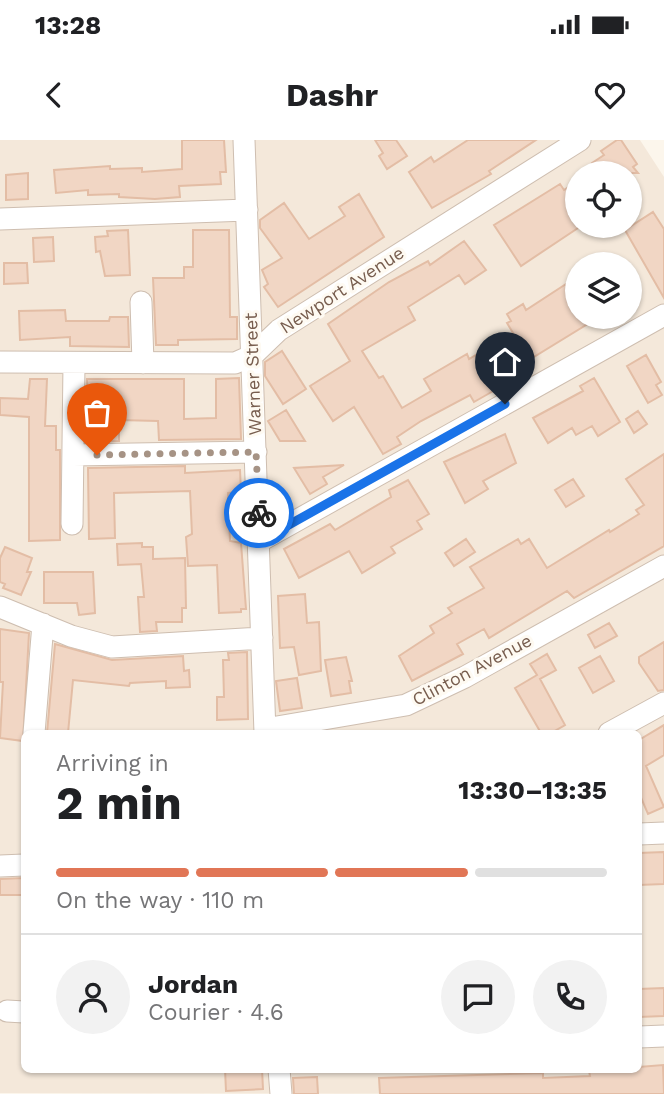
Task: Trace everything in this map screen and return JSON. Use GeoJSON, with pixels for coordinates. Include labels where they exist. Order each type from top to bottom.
{"type":"FeatureCollection","features":[{"type":"Feature","properties":{"kind":"street","name":"Warner Street"},"geometry":{"type":"LineString","coordinates":[[244,140],[265,730]]}},
{"type":"Feature","properties":{"kind":"street","name":"Newport Avenue"},"geometry":{"type":"LineString","coordinates":[[253,355],[279,330],[580,140]]}},
{"type":"Feature","properties":{"kind":"street"},"geometry":{"type":"LineString","coordinates":[[0,219],[247,210]]}},
{"type":"Feature","properties":{"kind":"street"},"geometry":{"type":"LineString","coordinates":[[141,302],[143,363]]}},
{"type":"Feature","properties":{"kind":"street"},"geometry":{"type":"LineString","coordinates":[[260,541],[664,315]]}},
{"type":"Feature","properties":{"kind":"street"},"geometry":{"type":"LineString","coordinates":[[0,362],[235,363],[253,355]]}},
{"type":"Feature","properties":{"kind":"street"},"geometry":{"type":"LineString","coordinates":[[72,524],[74,364]]}},
{"type":"Feature","properties":{"kind":"street"},"geometry":{"type":"LineString","coordinates":[[73,455],[256,452]]}},
{"type":"Feature","properties":{"kind":"street","name":"Clinton Avenue"},"geometry":{"type":"LineString","coordinates":[[270,730],[407,705],[455,682],[664,566]]}},
{"type":"Feature","properties":{"kind":"street"},"geometry":{"type":"LineString","coordinates":[[0,607],[112,647],[262,638]]}},
{"type":"Feature","properties":{"kind":"street"},"geometry":{"type":"LineString","coordinates":[[34,730],[43,624]]}},
{"type":"Feature","properties":{"kind":"street"},"geometry":{"type":"LineString","coordinates":[[614,730],[664,703]]}},
{"type":"Feature","properties":{"kind":"street"},"geometry":{"type":"LineString","coordinates":[[642,834],[664,833]]}},
{"type":"Feature","properties":{"kind":"street"},"geometry":{"type":"LineString","coordinates":[[0,866],[21,865]]}},
{"type":"Feature","properties":{"kind":"street"},"geometry":{"type":"LineString","coordinates":[[642,1037],[664,1036]]}},
{"type":"Feature","properties":{"kind":"street"},"geometry":{"type":"LineString","coordinates":[[279,1073],[281,1094]]}},
{"type":"Feature","properties":{"kind":"shaded area"},"geometry":{"type":"Polygon","coordinates":[[[0,140],[640,140],[664,177],[664,1094],[0,1093],[0,140]]]}},
{"type":"Feature","properties":{"kind":"building"},"geometry":{"type":"Polygon","coordinates":[[[182,140],[224,140],[226,172],[220,172],[221,184],[179,186],[180,197],[155,199],[119,197],[119,194],[88,195],[88,190],[56,193],[54,170],[110,166],[110,169],[142,168],[142,172],[182,169],[182,140]]]}},
{"type":"Feature","properties":{"kind":"building"},"geometry":{"type":"Polygon","coordinates":[[[375,140],[396,140],[407,156],[387,169],[379,156],[383,153],[375,140]]]}},
{"type":"Feature","properties":{"kind":"building"},"geometry":{"type":"Polygon","coordinates":[[[468,140],[536,140],[489,171],[491,174],[432,208],[409,172],[431,157],[434,162],[468,140]]]}},
{"type":"Feature","properties":{"kind":"building"},"geometry":{"type":"Polygon","coordinates":[[[621,140],[635,161],[595,161],[604,155],[601,151],[621,140]]]}},
{"type":"Feature","properties":{"kind":"building"},"geometry":{"type":"Polygon","coordinates":[[[28,173],[28,199],[6,200],[6,175],[28,173]]]}},
{"type":"Feature","properties":{"kind":"building"},"geometry":{"type":"Polygon","coordinates":[[[560,184],[564,190],[565,237],[521,266],[494,225],[560,184]]]}},
{"type":"Feature","properties":{"kind":"building"},"geometry":{"type":"Polygon","coordinates":[[[359,194],[384,237],[278,307],[264,287],[268,284],[262,270],[282,258],[260,228],[260,220],[284,203],[309,239],[345,216],[339,207],[359,194]]]}},
{"type":"Feature","properties":{"kind":"building"},"geometry":{"type":"Polygon","coordinates":[[[653,212],[664,229],[664,298],[642,260],[642,252],[638,252],[630,238],[642,238],[642,219],[653,212]]]}},
{"type":"Feature","properties":{"kind":"building"},"geometry":{"type":"Polygon","coordinates":[[[128,230],[130,275],[105,276],[100,251],[96,252],[95,237],[108,236],[107,231],[128,230]]]}},
{"type":"Feature","properties":{"kind":"building"},"geometry":{"type":"Polygon","coordinates":[[[193,230],[229,230],[230,317],[237,317],[237,339],[178,340],[178,345],[156,345],[153,278],[184,278],[184,267],[193,267],[193,230]]]}},
{"type":"Feature","properties":{"kind":"building"},"geometry":{"type":"Polygon","coordinates":[[[53,237],[54,261],[34,262],[33,238],[53,237]]]}},
{"type":"Feature","properties":{"kind":"building"},"geometry":{"type":"Polygon","coordinates":[[[464,241],[486,270],[465,284],[459,275],[408,307],[415,320],[362,351],[379,378],[383,376],[402,408],[431,391],[424,379],[467,354],[469,359],[513,333],[507,323],[511,321],[507,314],[523,304],[526,310],[565,285],[565,329],[579,329],[498,379],[502,386],[474,402],[470,395],[421,421],[397,437],[401,444],[383,454],[354,407],[333,421],[310,386],[350,361],[328,324],[389,282],[428,261],[430,265],[464,241]]]}},
{"type":"Feature","properties":{"kind":"building"},"geometry":{"type":"Polygon","coordinates":[[[4,263],[27,263],[28,283],[4,284],[4,263]]]}},
{"type":"Feature","properties":{"kind":"building"},"geometry":{"type":"Polygon","coordinates":[[[65,310],[66,321],[109,321],[110,317],[128,317],[129,347],[70,346],[70,337],[20,340],[19,311],[65,310]]]}},
{"type":"Feature","properties":{"kind":"building"},"geometry":{"type":"Polygon","coordinates":[[[282,351],[306,389],[283,404],[265,376],[265,362],[282,351]]]}},
{"type":"Feature","properties":{"kind":"building"},"geometry":{"type":"Polygon","coordinates":[[[646,355],[661,382],[656,385],[662,395],[648,403],[627,366],[646,355]]]}},
{"type":"Feature","properties":{"kind":"building"},"geometry":{"type":"Polygon","coordinates":[[[239,378],[241,439],[159,440],[158,421],[119,420],[119,441],[89,442],[87,379],[184,379],[184,419],[216,418],[216,379],[239,378]]]}},
{"type":"Feature","properties":{"kind":"building"},"geometry":{"type":"Polygon","coordinates":[[[594,378],[620,422],[598,436],[592,426],[576,435],[572,428],[548,443],[533,418],[583,391],[580,386],[594,378]]]}},
{"type":"Feature","properties":{"kind":"building"},"geometry":{"type":"Polygon","coordinates":[[[30,379],[47,379],[45,426],[56,426],[56,450],[60,450],[60,540],[29,541],[29,417],[0,415],[0,398],[28,399],[30,379]]]}},
{"type":"Feature","properties":{"kind":"building"},"geometry":{"type":"Polygon","coordinates":[[[286,410],[305,441],[280,441],[268,421],[286,410]]]}},
{"type":"Feature","properties":{"kind":"building"},"geometry":{"type":"Polygon","coordinates":[[[638,411],[647,424],[634,433],[626,419],[638,411]]]}},
{"type":"Feature","properties":{"kind":"building"},"geometry":{"type":"Polygon","coordinates":[[[505,434],[516,463],[483,481],[488,489],[465,503],[444,462],[505,434]]]}},
{"type":"Feature","properties":{"kind":"building"},"geometry":{"type":"Polygon","coordinates":[[[664,454],[664,546],[574,598],[567,591],[489,638],[484,629],[457,644],[463,654],[412,681],[399,656],[434,633],[430,626],[452,613],[448,608],[484,588],[470,567],[518,539],[521,544],[529,539],[547,568],[609,530],[610,532],[639,514],[636,510],[644,505],[626,479],[664,454]]]}},
{"type":"Feature","properties":{"kind":"building"},"geometry":{"type":"Polygon","coordinates":[[[344,465],[323,477],[327,484],[310,494],[294,468],[344,465]]]}},
{"type":"Feature","properties":{"kind":"building"},"geometry":{"type":"Polygon","coordinates":[[[185,466],[185,473],[240,470],[241,492],[228,493],[230,541],[241,543],[246,609],[241,609],[241,612],[219,613],[217,565],[188,566],[186,537],[192,534],[190,491],[114,493],[115,538],[89,539],[88,468],[185,466]]]}},
{"type":"Feature","properties":{"kind":"building"},"geometry":{"type":"Polygon","coordinates":[[[573,479],[584,496],[566,507],[555,490],[573,479]]]}},
{"type":"Feature","properties":{"kind":"building"},"geometry":{"type":"Polygon","coordinates":[[[408,480],[429,514],[417,521],[422,529],[391,547],[395,553],[362,573],[349,551],[299,578],[284,549],[330,524],[335,530],[391,497],[389,490],[408,480]]]}},
{"type":"Feature","properties":{"kind":"building"},"geometry":{"type":"Polygon","coordinates":[[[466,539],[475,552],[454,566],[445,553],[466,539]]]}},
{"type":"Feature","properties":{"kind":"building"},"geometry":{"type":"Polygon","coordinates":[[[142,543],[142,547],[153,547],[153,559],[185,558],[186,608],[182,608],[182,622],[156,622],[157,631],[140,632],[138,597],[144,597],[141,564],[118,565],[117,544],[142,543]]]}},
{"type":"Feature","properties":{"kind":"building"},"geometry":{"type":"Polygon","coordinates":[[[5,547],[32,558],[27,572],[31,572],[21,595],[3,588],[5,584],[0,582],[0,558],[5,547]]]}},
{"type":"Feature","properties":{"kind":"building"},"geometry":{"type":"Polygon","coordinates":[[[44,572],[93,572],[95,613],[79,615],[77,603],[44,603],[44,572]]]}},
{"type":"Feature","properties":{"kind":"building"},"geometry":{"type":"Polygon","coordinates":[[[305,594],[307,623],[319,622],[321,671],[299,675],[294,647],[280,648],[278,596],[305,594]]]}},
{"type":"Feature","properties":{"kind":"building"},"geometry":{"type":"Polygon","coordinates":[[[609,623],[617,636],[595,648],[588,635],[609,623]]]}},
{"type":"Feature","properties":{"kind":"building"},"geometry":{"type":"Polygon","coordinates":[[[0,629],[29,633],[21,741],[0,738],[3,682],[0,682],[0,629]]]}},
{"type":"Feature","properties":{"kind":"building"},"geometry":{"type":"Polygon","coordinates":[[[664,642],[664,690],[658,691],[639,663],[639,657],[664,642]]]}},
{"type":"Feature","properties":{"kind":"building"},"geometry":{"type":"Polygon","coordinates":[[[55,644],[112,660],[183,656],[184,671],[189,670],[190,687],[166,688],[166,681],[130,683],[129,686],[73,680],[68,730],[47,730],[55,644]]]}},
{"type":"Feature","properties":{"kind":"building"},"geometry":{"type":"Polygon","coordinates":[[[247,652],[248,719],[217,720],[217,697],[224,697],[223,660],[229,660],[228,653],[247,652]]]}},
{"type":"Feature","properties":{"kind":"building"},"geometry":{"type":"Polygon","coordinates":[[[547,654],[556,670],[540,679],[565,725],[556,730],[539,730],[515,688],[537,675],[530,664],[547,654]]]}},
{"type":"Feature","properties":{"kind":"building"},"geometry":{"type":"Polygon","coordinates":[[[600,656],[614,681],[593,693],[579,668],[600,656]]]}},
{"type":"Feature","properties":{"kind":"building"},"geometry":{"type":"Polygon","coordinates":[[[346,657],[352,681],[349,681],[351,693],[331,696],[325,660],[346,657]]]}},
{"type":"Feature","properties":{"kind":"building"},"geometry":{"type":"Polygon","coordinates":[[[297,678],[302,708],[280,711],[276,681],[297,678]]]}},
{"type":"Feature","properties":{"kind":"building"},"geometry":{"type":"Polygon","coordinates":[[[664,725],[664,755],[646,766],[664,807],[648,814],[642,800],[642,738],[664,725]]]}},
{"type":"Feature","properties":{"kind":"building"},"geometry":{"type":"Polygon","coordinates":[[[664,852],[664,884],[642,885],[642,853],[664,852]]]}},
{"type":"Feature","properties":{"kind":"building"},"geometry":{"type":"Polygon","coordinates":[[[21,878],[21,895],[0,895],[0,879],[21,878]]]}},
{"type":"Feature","properties":{"kind":"building"},"geometry":{"type":"Polygon","coordinates":[[[664,988],[664,1016],[642,1017],[642,989],[664,988]]]}},
{"type":"Feature","properties":{"kind":"building"},"geometry":{"type":"Polygon","coordinates":[[[663,1065],[664,1094],[380,1094],[379,1078],[543,1073],[543,1078],[590,1076],[589,1073],[642,1073],[642,1067],[663,1065]]]}},
{"type":"Feature","properties":{"kind":"building"},"geometry":{"type":"Polygon","coordinates":[[[225,1073],[262,1073],[263,1089],[226,1091],[225,1073]]]}},
{"type":"Feature","properties":{"kind":"building"},"geometry":{"type":"Polygon","coordinates":[[[317,1077],[318,1094],[294,1094],[293,1078],[317,1077]]]}},
{"type":"Feature","properties":{"kind":"way so far"},"geometry":{"type":"LineString","coordinates":[[97,455],[256,452],[259,513]]}},
{"type":"Feature","properties":{"kind":"route"},"geometry":{"type":"LineString","coordinates":[[259,513],[260,541],[505,404]]}}]}
